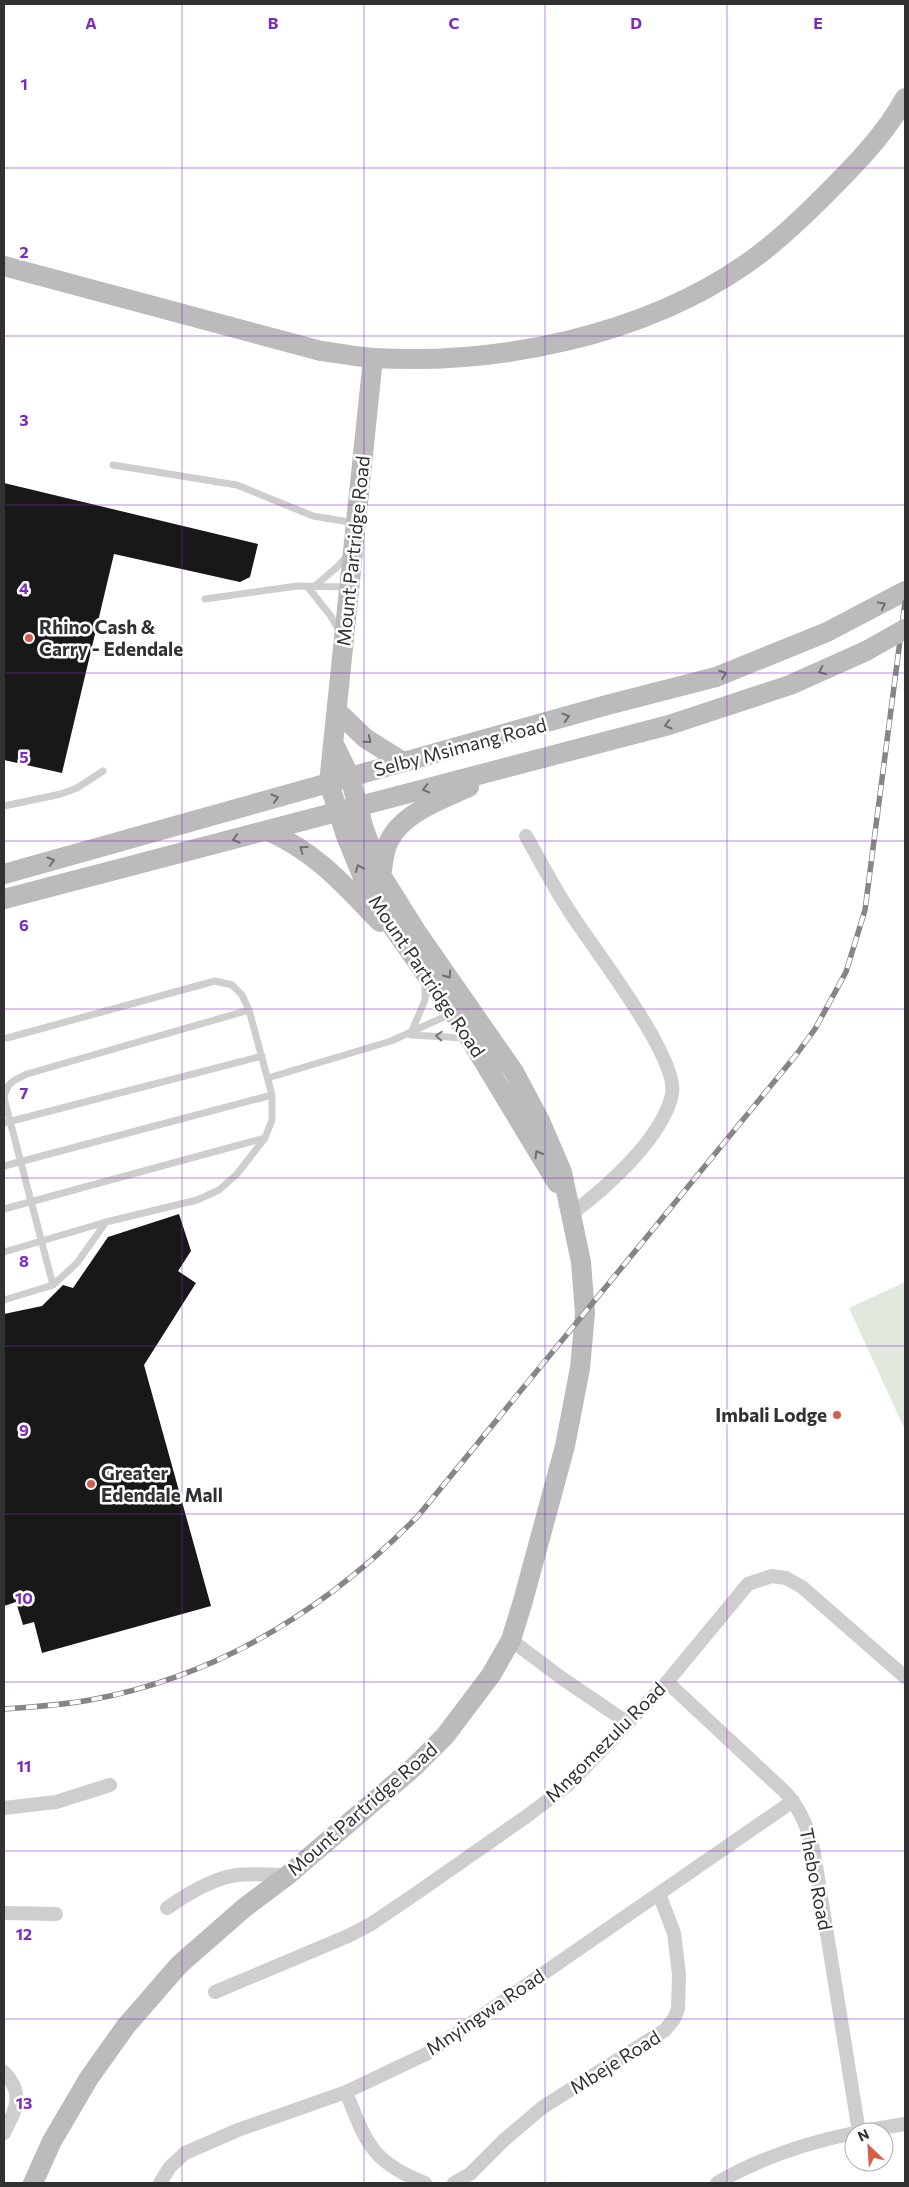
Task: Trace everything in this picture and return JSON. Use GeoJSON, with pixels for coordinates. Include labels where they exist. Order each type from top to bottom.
{"type":"FeatureCollection","features":[{"type":"Feature","properties":{"kind":"street"},"geometry":{"type":"LineString","coordinates":[[4,266],[321,351],[373,358],[423,358],[536,348],[610,329],[654,313],[696,293],[746,264],[786,232],[833,187],[875,142],[905,98]]}},
{"type":"Feature","properties":{"kind":"street","name":"Mount Partridge Road"},"geometry":{"type":"LineString","coordinates":[[35,2183],[52,2142],[89,2078],[126,2026],[179,1965],[244,1908],[288,1875],[414,1767],[445,1736],[491,1675],[511,1640],[524,1602],[565,1446],[580,1368],[585,1313],[584,1289],[581,1262],[565,1195],[562,1172],[528,1097],[514,1072],[460,1008],[418,964],[387,919],[364,880],[337,811],[329,782],[373,358]]}},
{"type":"Feature","properties":{"kind":"street","name":"Selby Msimang Road"},"geometry":{"type":"LineString","coordinates":[[4,874],[329,782],[716,677],[766,658],[858,617],[905,592]]}},
{"type":"Feature","properties":{"kind":"street","name":"Selby Msimang Road"},"geometry":{"type":"LineString","coordinates":[[4,899],[268,831],[337,811],[507,769],[669,725],[790,685],[866,651],[905,629]]}},
{"type":"Feature","properties":{"kind":"street"},"geometry":{"type":"LineString","coordinates":[[337,711],[366,738],[403,762]]}},
{"type":"Feature","properties":{"kind":"street","name":"Mount Partridge Road"},"geometry":{"type":"LineString","coordinates":[[334,744],[350,777],[366,836],[382,875],[460,1008],[470,1038],[538,1154],[565,1195]]}},
{"type":"Feature","properties":{"kind":"street"},"geometry":{"type":"LineString","coordinates":[[382,875],[385,851],[390,838],[407,820],[423,808],[507,769]]}},
{"type":"Feature","properties":{"kind":"street"},"geometry":{"type":"LineString","coordinates":[[268,831],[292,842],[325,867],[418,964]]}},
{"type":"Feature","properties":{"kind":"street"},"geometry":{"type":"LineString","coordinates":[[526,836],[575,920],[611,970],[658,1045],[665,1058],[672,1092],[661,1122],[645,1144],[602,1191],[571,1214]]}},
{"type":"Feature","properties":{"kind":"street","name":"Mngomezulu Road"},"geometry":{"type":"LineString","coordinates":[[215,1992],[313,1952],[371,1924],[527,1816],[568,1785],[667,1682],[748,1584],[772,1576],[786,1578],[802,1587],[905,1678]]}},
{"type":"Feature","properties":{"kind":"street"},"geometry":{"type":"LineString","coordinates":[[511,1640],[563,1679],[628,1723]]}},
{"type":"Feature","properties":{"kind":"street","name":"Thebo Road"},"geometry":{"type":"LineString","coordinates":[[667,1682],[793,1801],[801,1813],[814,1853],[854,2122]]}},
{"type":"Feature","properties":{"kind":"street"},"geometry":{"type":"LineString","coordinates":[[4,1808],[56,1802],[110,1785]]}},
{"type":"Feature","properties":{"kind":"street","name":"Mnyingwa Road"},"geometry":{"type":"LineString","coordinates":[[160,2183],[170,2167],[185,2152],[238,2130],[346,2092],[428,2053],[793,1801]]}},
{"type":"Feature","properties":{"kind":"street"},"geometry":{"type":"LineString","coordinates":[[167,1908],[185,1896],[223,1879],[237,1876],[288,1875]]}},
{"type":"Feature","properties":{"kind":"street","name":"Mbeje Road"},"geometry":{"type":"LineString","coordinates":[[454,2183],[470,2174],[504,2140],[543,2107],[665,2030],[674,2019],[680,1996],[674,1933],[658,1894]]}},
{"type":"Feature","properties":{"kind":"street"},"geometry":{"type":"LineString","coordinates":[[4,1913],[56,1914]]}},
{"type":"Feature","properties":{"kind":"street"},"geometry":{"type":"LineString","coordinates":[[4,2072],[15,2087],[17,2099],[16,2109],[4,2133]]}},
{"type":"Feature","properties":{"kind":"street"},"geometry":{"type":"LineString","coordinates":[[346,2092],[369,2147],[400,2173],[424,2183]]}},
{"type":"Feature","properties":{"kind":"street"},"geometry":{"type":"LineString","coordinates":[[717,2183],[768,2157],[809,2143],[844,2135]]}},
{"type":"Feature","properties":{"kind":"lane"},"geometry":{"type":"LineString","coordinates":[[112,465],[237,485],[313,516],[356,523]]}},
{"type":"Feature","properties":{"kind":"lane"},"geometry":{"type":"LineString","coordinates":[[311,586],[336,568],[353,548]]}},
{"type":"Feature","properties":{"kind":"lane"},"geometry":{"type":"LineString","coordinates":[[311,586],[344,639]]}},
{"type":"Feature","properties":{"kind":"lane"},"geometry":{"type":"LineString","coordinates":[[205,599],[279,588],[311,586],[349,587]]}},
{"type":"Feature","properties":{"kind":"lane"},"geometry":{"type":"LineString","coordinates":[[4,806],[61,794],[77,788],[103,771]]}},
{"type":"Feature","properties":{"kind":"lane"},"geometry":{"type":"LineString","coordinates":[[409,1034],[425,1000],[418,964]]}},
{"type":"Feature","properties":{"kind":"lane"},"geometry":{"type":"LineString","coordinates":[[4,1252],[106,1222],[197,1200],[219,1190],[237,1174],[265,1138],[272,1120],[272,1095],[249,1010],[242,995],[232,985],[216,980],[7,1038]]}},
{"type":"Feature","properties":{"kind":"lane"},"geometry":{"type":"LineString","coordinates":[[268,1078],[357,1053],[409,1034],[460,1008]]}},
{"type":"Feature","properties":{"kind":"lane"},"geometry":{"type":"LineString","coordinates":[[53,1284],[21,1162],[7,1122],[4,1098],[5,1088],[10,1082],[27,1074],[249,1010]]}},
{"type":"Feature","properties":{"kind":"lane"},"geometry":{"type":"LineString","coordinates":[[409,1034],[470,1038]]}},
{"type":"Feature","properties":{"kind":"lane"},"geometry":{"type":"LineString","coordinates":[[7,1122],[262,1056]]}},
{"type":"Feature","properties":{"kind":"lane"},"geometry":{"type":"LineString","coordinates":[[4,1166],[272,1095]]}},
{"type":"Feature","properties":{"kind":"lane"},"geometry":{"type":"LineString","coordinates":[[4,1209],[265,1138]]}},
{"type":"Feature","properties":{"kind":"lane"},"geometry":{"type":"LineString","coordinates":[[4,1300],[53,1284],[77,1263],[106,1222]]}},
{"type":"Feature","properties":{"kind":"shaded area"},"geometry":{"type":"Polygon","coordinates":[[[905,1282],[905,1430],[849,1308],[905,1282]]]}},
{"type":"Feature","properties":{"kind":"building"},"geometry":{"type":"Polygon","coordinates":[[[4,483],[258,544],[250,577],[240,582],[114,554],[62,773],[4,760],[4,483]]]}},
{"type":"Feature","properties":{"kind":"building","name":"Greater Edendale Mall"},"geometry":{"type":"Polygon","coordinates":[[[179,1214],[191,1251],[178,1271],[196,1283],[144,1365],[211,1606],[42,1653],[34,1622],[23,1625],[16,1602],[4,1606],[4,1314],[42,1306],[63,1285],[73,1288],[108,1237],[179,1214]]]}},
{"type":"Feature","properties":{"kind":"railway"},"geometry":{"type":"LineString","coordinates":[[4,1709],[58,1705],[90,1700],[138,1689],[183,1674],[227,1656],[269,1634],[309,1609],[347,1581],[418,1516],[796,1055],[815,1029],[846,972],[865,910],[905,602]]}},
{"type":"Feature","properties":{"kind":"place","name":"Rhino Cash & Carry - Edendale"},"geometry":{"type":"Point","coordinates":[29,638]}},
{"type":"Feature","properties":{"kind":"place","name":"Imbali Lodge"},"geometry":{"type":"Point","coordinates":[837,1415]}},
{"type":"Feature","properties":{"kind":"place","name":"Greater Edendale Mall"},"geometry":{"type":"Point","coordinates":[91,1484]}}]}
